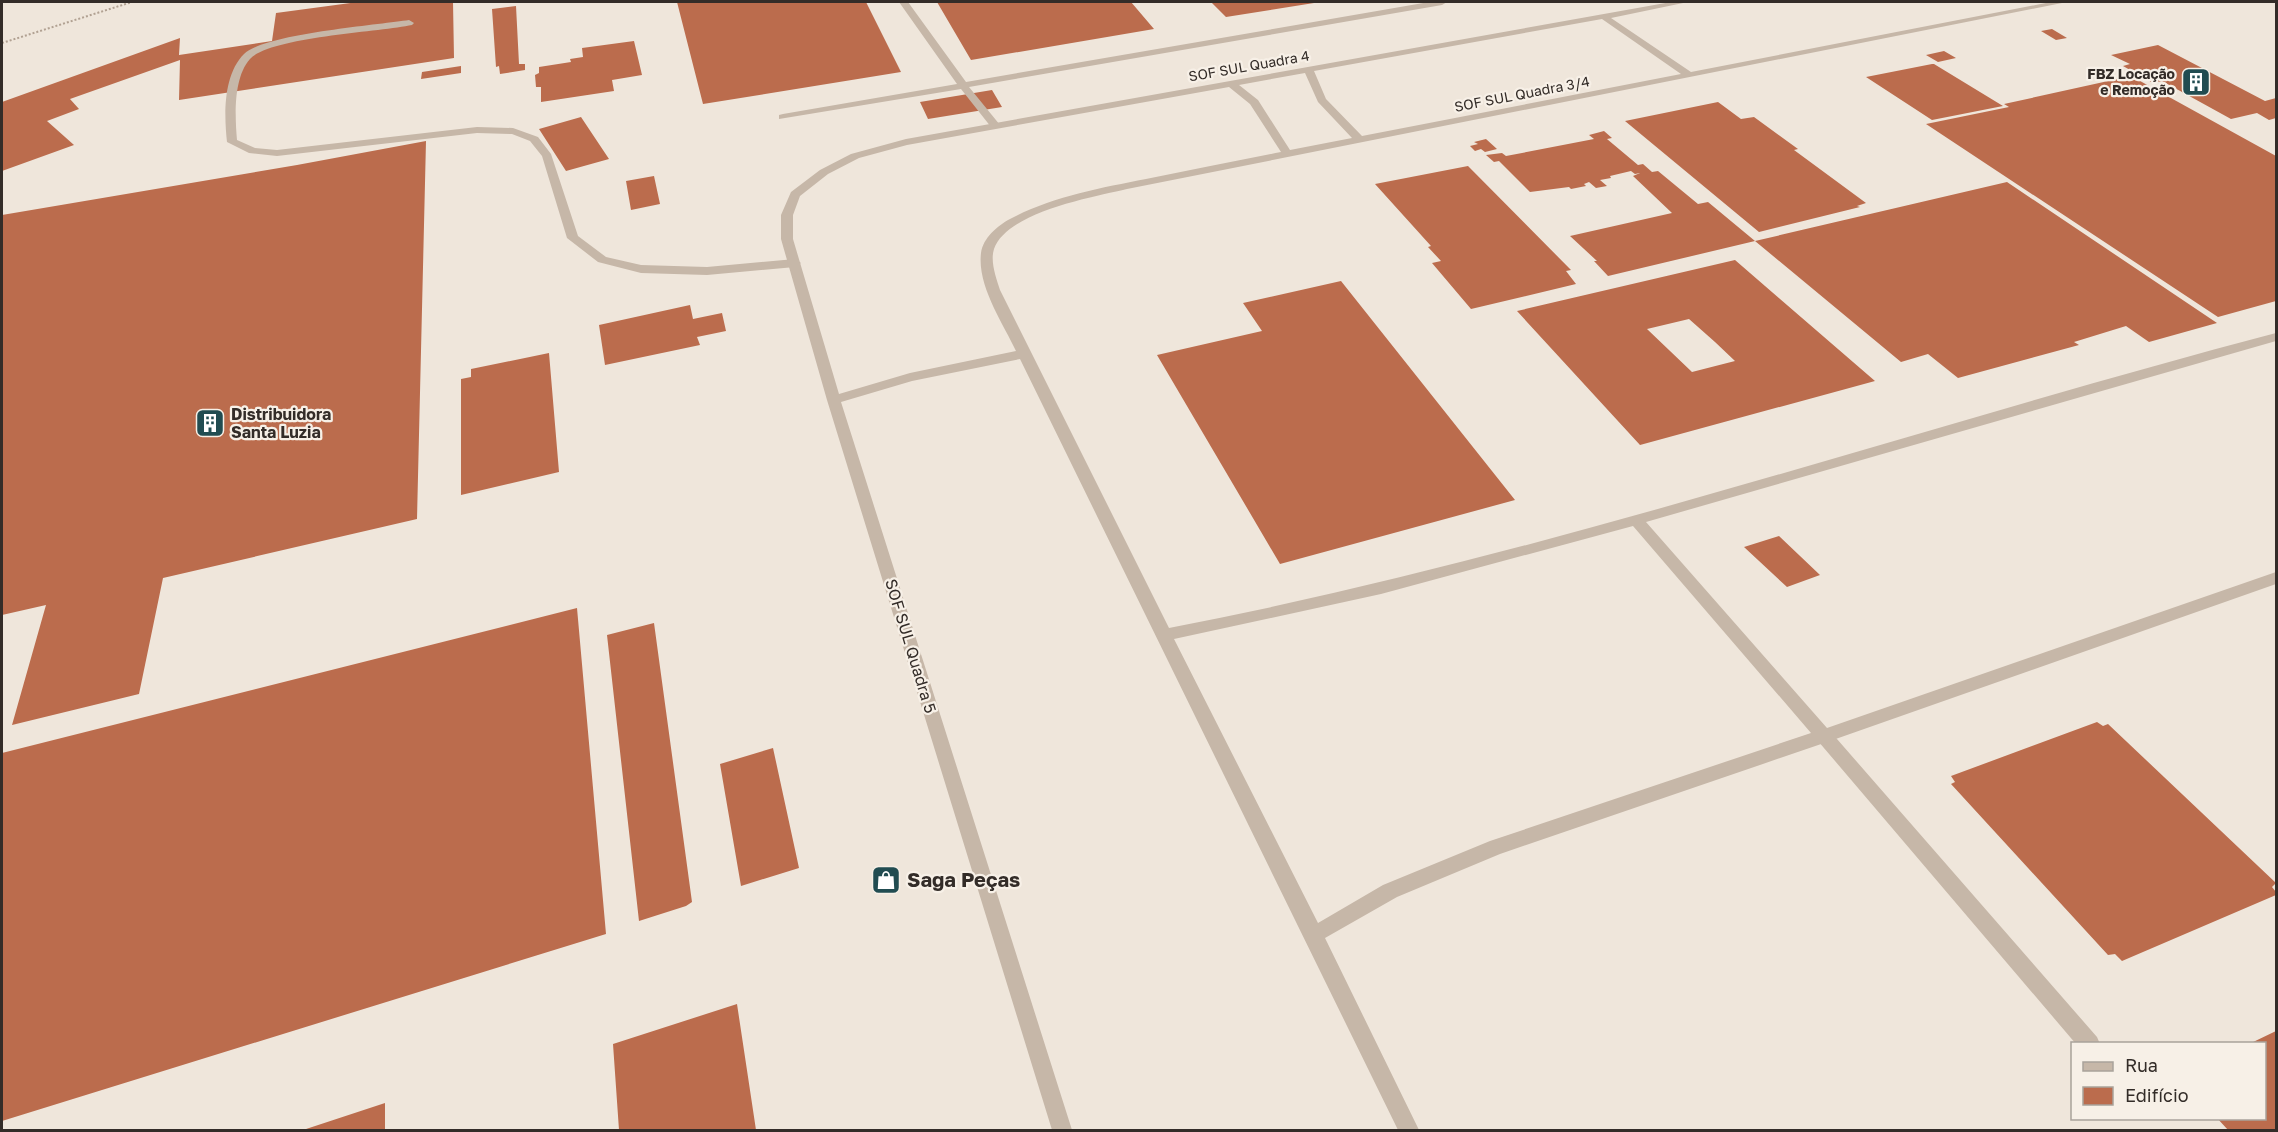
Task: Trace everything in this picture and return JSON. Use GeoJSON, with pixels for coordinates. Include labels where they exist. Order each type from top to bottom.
{"type":"FeatureCollection","features":[{"type":"Feature","properties":{"kind":"street"},"geometry":{"type":"LineString","coordinates":[[904,2],[994,124]]}},
{"type":"Feature","properties":{"kind":"street"},"geometry":{"type":"LineString","coordinates":[[783,117],[1442,2]]}},
{"type":"Feature","properties":{"kind":"street","name":"SOF SUL Quadra 4"},"geometry":{"type":"LineString","coordinates":[[824,172],[866,153],[906,142],[994,124],[1683,2]]}},
{"type":"Feature","properties":{"kind":"street","name":"SOF SUL Quadra 3/4"},"geometry":{"type":"LineString","coordinates":[[1024,354],[992,282],[987,250],[993,234],[1017,218],[1068,200],[1170,177],[2062,2]]}},
{"type":"Feature","properties":{"kind":"street"},"geometry":{"type":"LineString","coordinates":[[1603,16],[1689,75]]}},
{"type":"Feature","properties":{"kind":"street"},"geometry":{"type":"LineString","coordinates":[[410,23],[285,41],[265,45],[248,55],[239,67],[229,122],[232,141],[253,151],[277,153],[477,130],[513,131],[534,139],[547,156],[573,238],[602,260],[640,269],[707,271],[795,263]]}},
{"type":"Feature","properties":{"kind":"street"},"geometry":{"type":"LineString","coordinates":[[1309,69],[1312,87],[1333,114],[1360,140]]}},
{"type":"Feature","properties":{"kind":"street"},"geometry":{"type":"LineString","coordinates":[[1231,82],[1254,102],[1288,155]]}},
{"type":"Feature","properties":{"kind":"street","name":"SOF SUL Quadra 5"},"geometry":{"type":"LineString","coordinates":[[824,172],[795,194],[787,215],[787,239],[834,400],[1062,1131]]}},
{"type":"Feature","properties":{"kind":"street"},"geometry":{"type":"LineString","coordinates":[[1164,635],[1253,619],[1391,587],[1636,520],[2277,337]]}},
{"type":"Feature","properties":{"kind":"street"},"geometry":{"type":"LineString","coordinates":[[834,400],[910,377],[1024,354],[1314,935],[1408,1131]]}},
{"type":"Feature","properties":{"kind":"street"},"geometry":{"type":"LineString","coordinates":[[1636,520],[2088,1042]]}},
{"type":"Feature","properties":{"kind":"street"},"geometry":{"type":"LineString","coordinates":[[1314,935],[1390,891],[1496,847],[1824,736],[2277,578]]}},
{"type":"Feature","properties":{"kind":"path"},"geometry":{"type":"LineString","coordinates":[[2,43],[132,2]]}},
{"type":"Feature","properties":{"kind":"building"},"geometry":{"type":"Polygon","coordinates":[[[358,2],[453,2],[454,58],[179,100],[180,60],[70,99],[79,109],[47,121],[74,145],[2,171],[2,102],[180,38],[179,55],[272,41],[276,13],[358,2]]]}},
{"type":"Feature","properties":{"kind":"building"},"geometry":{"type":"Polygon","coordinates":[[[677,2],[866,2],[901,72],[703,104],[677,2]]]}},
{"type":"Feature","properties":{"kind":"building"},"geometry":{"type":"Polygon","coordinates":[[[937,2],[1131,2],[1154,29],[971,60],[937,2]]]}},
{"type":"Feature","properties":{"kind":"building"},"geometry":{"type":"Polygon","coordinates":[[[1211,2],[1314,2],[1314,3],[1226,17],[1211,2]]]}},
{"type":"Feature","properties":{"kind":"building"},"geometry":{"type":"Polygon","coordinates":[[[516,6],[519,64],[525,64],[525,70],[500,74],[499,66],[496,67],[492,9],[516,6]]]}},
{"type":"Feature","properties":{"kind":"building"},"geometry":{"type":"Polygon","coordinates":[[[2052,29],[2067,38],[2056,40],[2041,31],[2052,29]]]}},
{"type":"Feature","properties":{"kind":"building"},"geometry":{"type":"Polygon","coordinates":[[[634,41],[642,75],[612,80],[614,91],[541,102],[541,87],[536,87],[535,75],[539,73],[539,67],[571,62],[570,59],[583,57],[582,48],[634,41]]]}},
{"type":"Feature","properties":{"kind":"building","name":"FBZ Locação e Remoção"},"geometry":{"type":"Polygon","coordinates":[[[2158,45],[2265,101],[2276,98],[2276,118],[2269,120],[2257,113],[2231,119],[2162,81],[2153,83],[2123,66],[2130,64],[2111,55],[2158,45]]]}},
{"type":"Feature","properties":{"kind":"building"},"geometry":{"type":"Polygon","coordinates":[[[1944,51],[1956,58],[1938,62],[1926,55],[1944,51]]]}},
{"type":"Feature","properties":{"kind":"building"},"geometry":{"type":"Polygon","coordinates":[[[1934,64],[2003,106],[1932,120],[1866,77],[1934,64]]]}},
{"type":"Feature","properties":{"kind":"building"},"geometry":{"type":"Polygon","coordinates":[[[461,66],[461,73],[421,79],[422,72],[461,66]]]}},
{"type":"Feature","properties":{"kind":"building"},"geometry":{"type":"Polygon","coordinates":[[[2131,76],[2276,156],[2276,301],[2218,317],[1926,124],[2009,107],[2004,104],[2131,76]]]}},
{"type":"Feature","properties":{"kind":"building"},"geometry":{"type":"Polygon","coordinates":[[[992,90],[1002,107],[928,119],[920,102],[992,90]]]}},
{"type":"Feature","properties":{"kind":"building"},"geometry":{"type":"Polygon","coordinates":[[[1718,102],[1741,119],[1754,117],[1798,149],[1794,150],[1866,203],[1857,206],[1860,207],[1759,232],[1625,121],[1718,102]]]}},
{"type":"Feature","properties":{"kind":"building"},"geometry":{"type":"Polygon","coordinates":[[[581,117],[609,159],[566,171],[539,129],[581,117]]]}},
{"type":"Feature","properties":{"kind":"building"},"geometry":{"type":"Polygon","coordinates":[[[1604,131],[1612,138],[1607,139],[1638,165],[1643,164],[1652,172],[1658,171],[1698,204],[1708,202],[1755,241],[1608,276],[1594,261],[1597,261],[1570,236],[1672,213],[1633,176],[1640,173],[1635,174],[1631,171],[1610,176],[1611,178],[1600,180],[1607,186],[1596,188],[1589,182],[1584,184],[1586,186],[1571,189],[1569,187],[1530,192],[1499,161],[1494,162],[1486,155],[1502,153],[1506,156],[1594,139],[1589,135],[1604,131]]]}},
{"type":"Feature","properties":{"kind":"building"},"geometry":{"type":"Polygon","coordinates":[[[1486,139],[1497,149],[1485,152],[1481,149],[1475,151],[1470,146],[1478,144],[1474,142],[1486,139]]]}},
{"type":"Feature","properties":{"kind":"building","name":"Distribuidora Santa Luzia"},"geometry":{"type":"Polygon","coordinates":[[[426,141],[417,519],[163,578],[139,694],[12,725],[46,605],[2,615],[2,215],[426,141]]]}},
{"type":"Feature","properties":{"kind":"building"},"geometry":{"type":"Polygon","coordinates":[[[1468,166],[1571,270],[1566,271],[1576,284],[1471,309],[1432,263],[1441,261],[1428,247],[1431,246],[1375,184],[1468,166]]]}},
{"type":"Feature","properties":{"kind":"building"},"geometry":{"type":"Polygon","coordinates":[[[654,176],[660,204],[631,210],[626,181],[654,176]]]}},
{"type":"Feature","properties":{"kind":"building"},"geometry":{"type":"Polygon","coordinates":[[[2007,182],[2217,323],[2149,342],[2126,326],[2074,342],[2079,345],[1958,378],[1928,354],[1901,362],[1755,241],[2007,182]]]}},
{"type":"Feature","properties":{"kind":"building"},"geometry":{"type":"Polygon","coordinates":[[[1735,260],[1875,381],[1640,445],[1517,311],[1735,260]],[[1689,319],[1647,329],[1692,372],[1735,361],[1689,319]]]}},
{"type":"Feature","properties":{"kind":"building"},"geometry":{"type":"Polygon","coordinates":[[[1341,281],[1515,500],[1280,564],[1157,355],[1262,331],[1243,303],[1341,281]]]}},
{"type":"Feature","properties":{"kind":"building"},"geometry":{"type":"Polygon","coordinates":[[[690,305],[693,319],[722,313],[726,331],[697,337],[700,345],[605,365],[599,325],[690,305]]]}},
{"type":"Feature","properties":{"kind":"building"},"geometry":{"type":"Polygon","coordinates":[[[549,353],[559,472],[461,495],[461,379],[471,377],[471,369],[549,353]]]}},
{"type":"Feature","properties":{"kind":"building"},"geometry":{"type":"Polygon","coordinates":[[[1779,536],[1820,575],[1787,587],[1744,547],[1779,536]]]}},
{"type":"Feature","properties":{"kind":"building"},"geometry":{"type":"Polygon","coordinates":[[[577,608],[606,934],[2,1121],[2,753],[577,608]]]}},
{"type":"Feature","properties":{"kind":"building"},"geometry":{"type":"Polygon","coordinates":[[[654,623],[692,902],[639,921],[607,635],[654,623]]]}},
{"type":"Feature","properties":{"kind":"building"},"geometry":{"type":"Polygon","coordinates":[[[2097,722],[2103,726],[2108,724],[2276,883],[2272,887],[2276,895],[2122,961],[2115,954],[2108,955],[1951,784],[1955,782],[1951,776],[2097,722]]]}},
{"type":"Feature","properties":{"kind":"building"},"geometry":{"type":"Polygon","coordinates":[[[773,748],[799,868],[741,886],[720,764],[773,748]]]}},
{"type":"Feature","properties":{"kind":"building"},"geometry":{"type":"Polygon","coordinates":[[[737,1004],[756,1130],[619,1130],[613,1044],[737,1004]]]}},
{"type":"Feature","properties":{"kind":"building"},"geometry":{"type":"Polygon","coordinates":[[[2276,1031],[2276,1130],[2228,1130],[2219,1120],[2266,1120],[2266,1042],[2253,1042],[2276,1031]]]}},
{"type":"Feature","properties":{"kind":"building"},"geometry":{"type":"Polygon","coordinates":[[[385,1103],[385,1130],[303,1130],[385,1103]]]}},
{"type":"Feature","properties":{"kind":"place","name":"FBZ Locação e Remoção"},"geometry":{"type":"Point","coordinates":[2196,82]}},
{"type":"Feature","properties":{"kind":"place","name":"Distribuidora Santa Luzia"},"geometry":{"type":"Point","coordinates":[210,423]}},
{"type":"Feature","properties":{"kind":"place","name":"Saga Peças"},"geometry":{"type":"Point","coordinates":[886,880]}}]}
